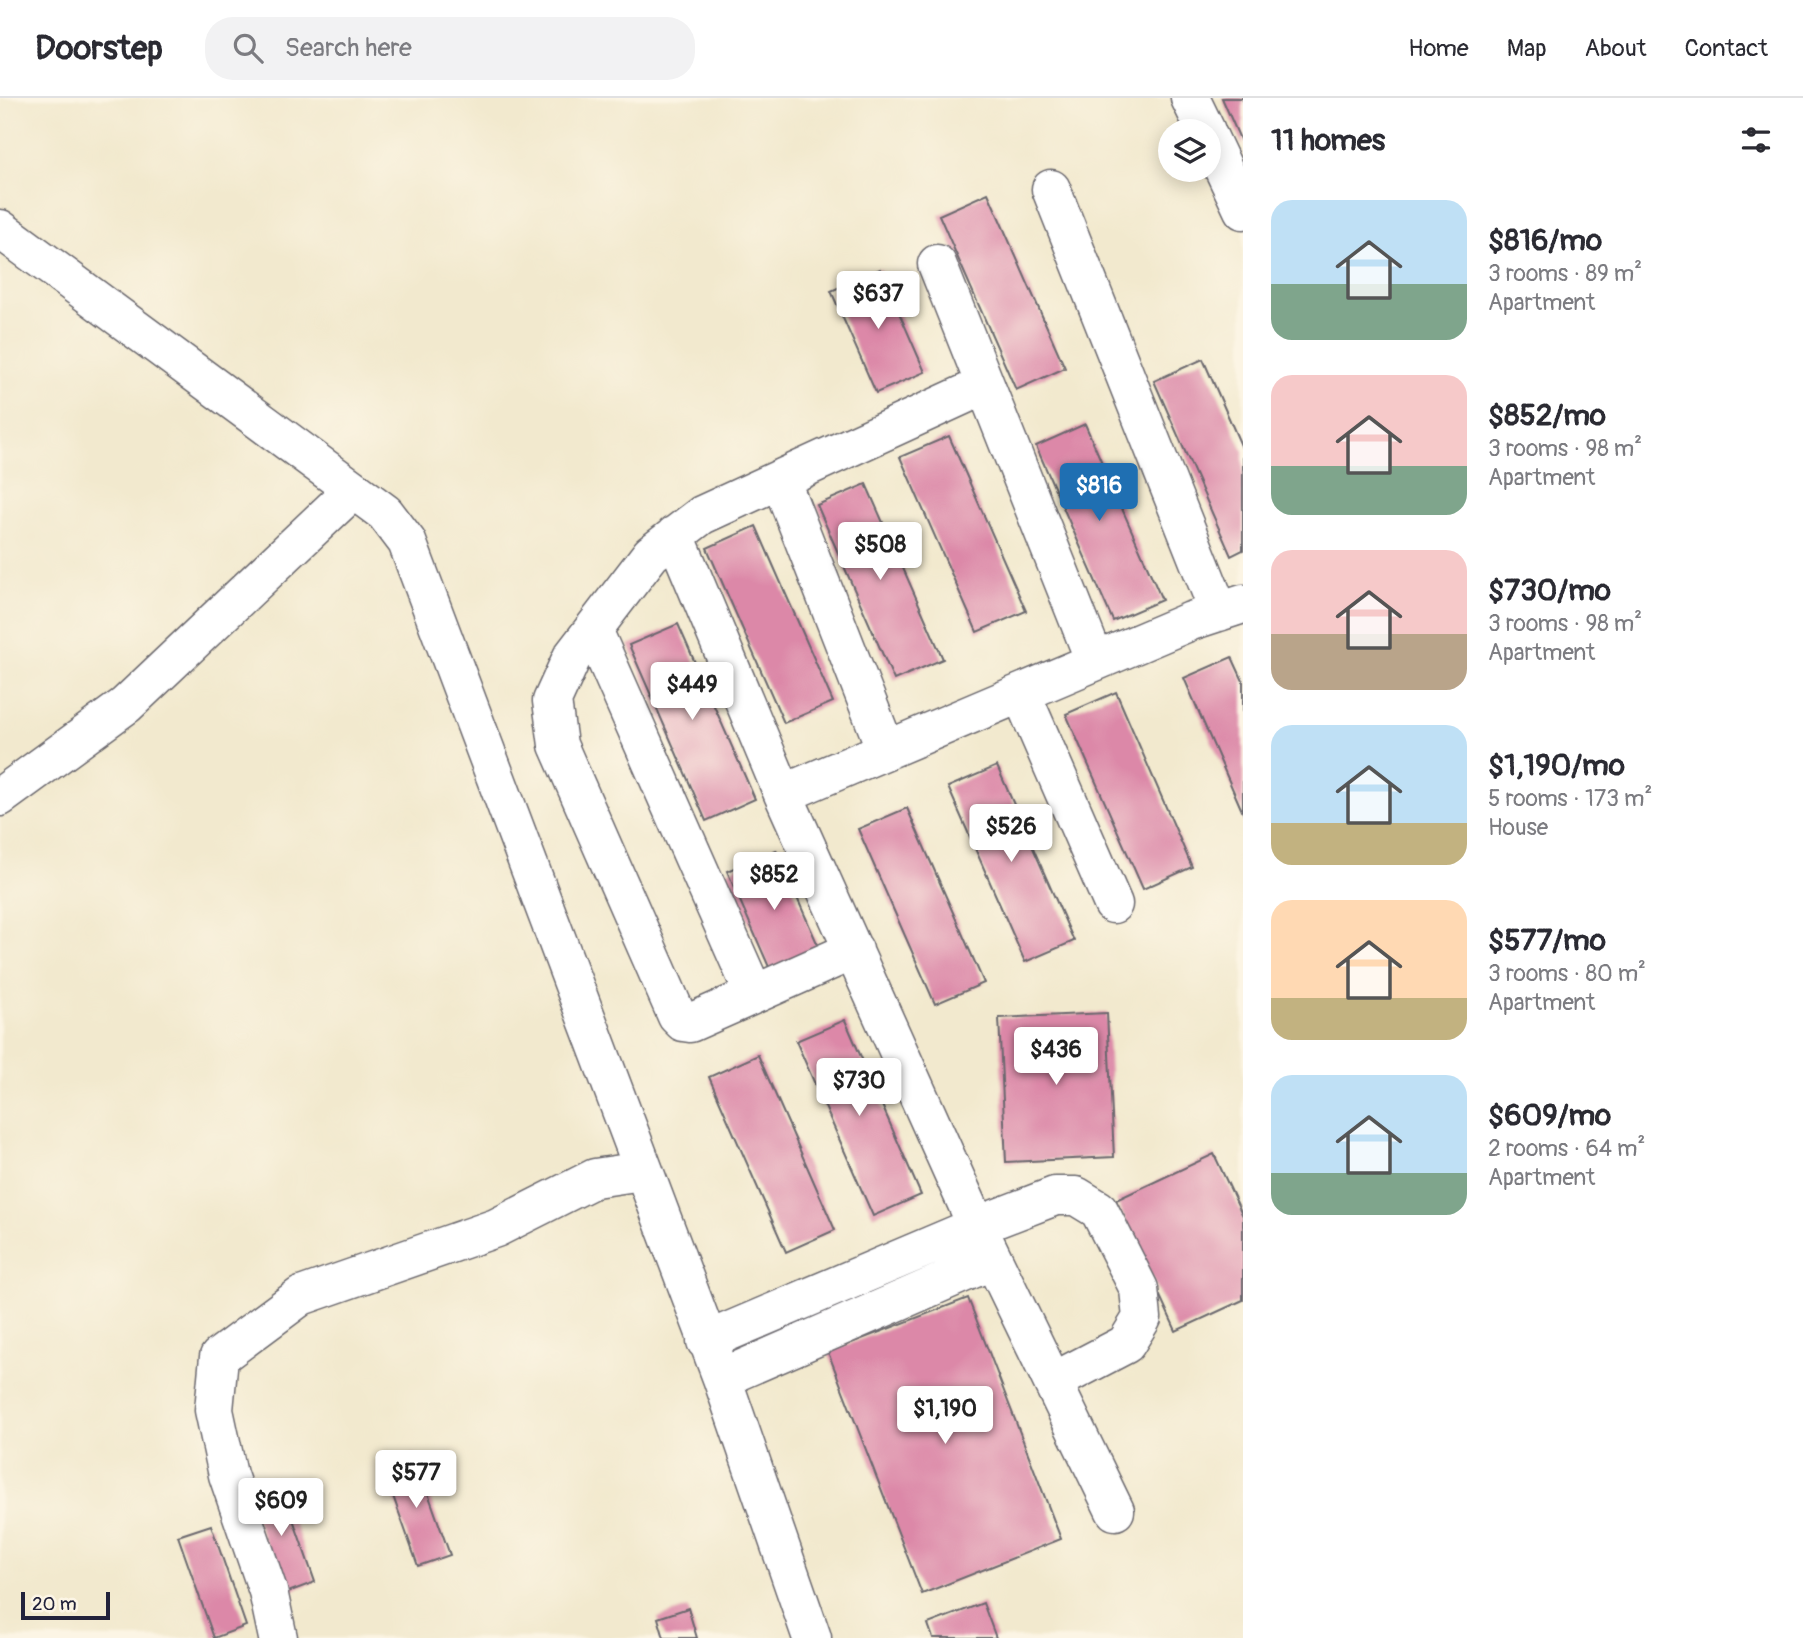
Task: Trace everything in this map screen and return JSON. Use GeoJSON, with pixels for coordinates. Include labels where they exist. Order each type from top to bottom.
{"type":"FeatureCollection","features":[{"type":"Feature","properties":{"kind":"street"},"geometry":{"type":"LineString","coordinates":[[1191,98],[1201,119]]}},
{"type":"Feature","properties":{"kind":"street"},"geometry":{"type":"LineString","coordinates":[[1221,163],[1243,210]]}},
{"type":"Feature","properties":{"kind":"street"},"geometry":{"type":"LineString","coordinates":[[783,794],[1191,621],[1231,608],[1051,189]]}},
{"type":"Feature","properties":{"kind":"street"},"geometry":{"type":"LineString","coordinates":[[0,229],[385,513],[407,542],[722,1378],[812,1638]]}},
{"type":"Feature","properties":{"kind":"street"},"geometry":{"type":"LineString","coordinates":[[937,264],[1095,662]]}},
{"type":"Feature","properties":{"kind":"street"},"geometry":{"type":"LineString","coordinates":[[854,950],[690,1023],[683,1022],[677,1016],[558,745],[552,701],[572,657],[651,554],[702,515],[985,386]]}},
{"type":"Feature","properties":{"kind":"street"},"geometry":{"type":"LineString","coordinates":[[780,479],[886,750]]}},
{"type":"Feature","properties":{"kind":"street"},"geometry":{"type":"LineString","coordinates":[[0,797],[126,705],[353,490]]}},
{"type":"Feature","properties":{"kind":"street"},"geometry":{"type":"LineString","coordinates":[[675,535],[783,794],[977,1226],[1115,1511]]}},
{"type":"Feature","properties":{"kind":"street"},"geometry":{"type":"LineString","coordinates":[[593,630],[754,994]]}},
{"type":"Feature","properties":{"kind":"street"},"geometry":{"type":"LineString","coordinates":[[1021,693],[1113,904]]}},
{"type":"Feature","properties":{"kind":"street"},"geometry":{"type":"LineString","coordinates":[[278,1638],[268,1591],[228,1475],[214,1410],[219,1357],[301,1296],[496,1227],[595,1178],[642,1171]]}},
{"type":"Feature","properties":{"kind":"street"},"geometry":{"type":"LineString","coordinates":[[706,1341],[977,1226],[1055,1196],[1076,1196],[1099,1210],[1139,1289],[1142,1318],[1126,1344],[1054,1382]]}},
{"type":"Feature","properties":{"kind":"street"},"geometry":{"type":"LineString","coordinates":[[722,1378],[993,1260]]}},
{"type":"Feature","properties":{"kind":"building"},"geometry":{"type":"Polygon","coordinates":[[[1222,98],[1243,98],[1243,146],[1222,98]]]}},
{"type":"Feature","properties":{"kind":"building"},"geometry":{"type":"Polygon","coordinates":[[[988,193],[1065,368],[1016,390],[939,215],[988,193]]]}},
{"type":"Feature","properties":{"kind":"building"},"geometry":{"type":"Polygon","coordinates":[[[880,269],[925,372],[876,393],[831,291],[880,269]]]}},
{"type":"Feature","properties":{"kind":"building"},"geometry":{"type":"Polygon","coordinates":[[[1203,359],[1243,450],[1243,550],[1231,556],[1154,381],[1203,359]]]}},
{"type":"Feature","properties":{"kind":"building"},"geometry":{"type":"Polygon","coordinates":[[[1085,424],[1162,600],[1113,621],[1036,446],[1085,424]]]}},
{"type":"Feature","properties":{"kind":"building"},"geometry":{"type":"Polygon","coordinates":[[[949,436],[1026,611],[977,632],[900,457],[949,436]]]}},
{"type":"Feature","properties":{"kind":"building"},"geometry":{"type":"Polygon","coordinates":[[[866,484],[943,659],[894,680],[817,505],[866,484]]]}},
{"type":"Feature","properties":{"kind":"building"},"geometry":{"type":"Polygon","coordinates":[[[756,526],[833,702],[784,723],[707,548],[756,526]]]}},
{"type":"Feature","properties":{"kind":"building"},"geometry":{"type":"Polygon","coordinates":[[[678,624],[755,799],[706,821],[629,645],[678,624]]]}},
{"type":"Feature","properties":{"kind":"building"},"geometry":{"type":"Polygon","coordinates":[[[1232,657],[1243,681],[1243,813],[1184,678],[1232,657]]]}},
{"type":"Feature","properties":{"kind":"building"},"geometry":{"type":"Polygon","coordinates":[[[1116,692],[1192,867],[1143,889],[1066,714],[1116,692]]]}},
{"type":"Feature","properties":{"kind":"building"},"geometry":{"type":"Polygon","coordinates":[[[997,766],[1074,941],[1025,962],[948,787],[997,766]]]}},
{"type":"Feature","properties":{"kind":"building"},"geometry":{"type":"Polygon","coordinates":[[[907,808],[984,983],[935,1004],[858,829],[907,808]]]}},
{"type":"Feature","properties":{"kind":"building"},"geometry":{"type":"Polygon","coordinates":[[[776,850],[821,952],[772,974],[727,871],[776,850]]]}},
{"type":"Feature","properties":{"kind":"building"},"geometry":{"type":"Polygon","coordinates":[[[1107,1013],[1114,1157],[1006,1162],[999,1018],[1107,1013]]]}},
{"type":"Feature","properties":{"kind":"building"},"geometry":{"type":"Polygon","coordinates":[[[845,1020],[921,1195],[873,1216],[796,1041],[845,1020]]]}},
{"type":"Feature","properties":{"kind":"building"},"geometry":{"type":"Polygon","coordinates":[[[758,1055],[835,1230],[786,1252],[709,1077],[758,1055]]]}},
{"type":"Feature","properties":{"kind":"building"},"geometry":{"type":"Polygon","coordinates":[[[1214,1154],[1243,1216],[1243,1300],[1176,1331],[1116,1200],[1214,1154]]]}},
{"type":"Feature","properties":{"kind":"building"},"geometry":{"type":"Polygon","coordinates":[[[968,1298],[1061,1539],[922,1594],[828,1352],[968,1298]]]}},
{"type":"Feature","properties":{"kind":"building"},"geometry":{"type":"Polygon","coordinates":[[[414,1454],[450,1555],[418,1566],[382,1465],[414,1454]]]}},
{"type":"Feature","properties":{"kind":"building"},"geometry":{"type":"Polygon","coordinates":[[[280,1482],[315,1582],[283,1594],[247,1493],[280,1482]]]}},
{"type":"Feature","properties":{"kind":"building"},"geometry":{"type":"Polygon","coordinates":[[[211,1525],[246,1626],[214,1638],[178,1536],[211,1525]]]}},
{"type":"Feature","properties":{"kind":"building"},"geometry":{"type":"Polygon","coordinates":[[[983,1603],[996,1638],[933,1638],[928,1624],[983,1603]]]}},
{"type":"Feature","properties":{"kind":"building"},"geometry":{"type":"Polygon","coordinates":[[[688,1608],[697,1638],[664,1638],[658,1618],[688,1608]]]}}]}
